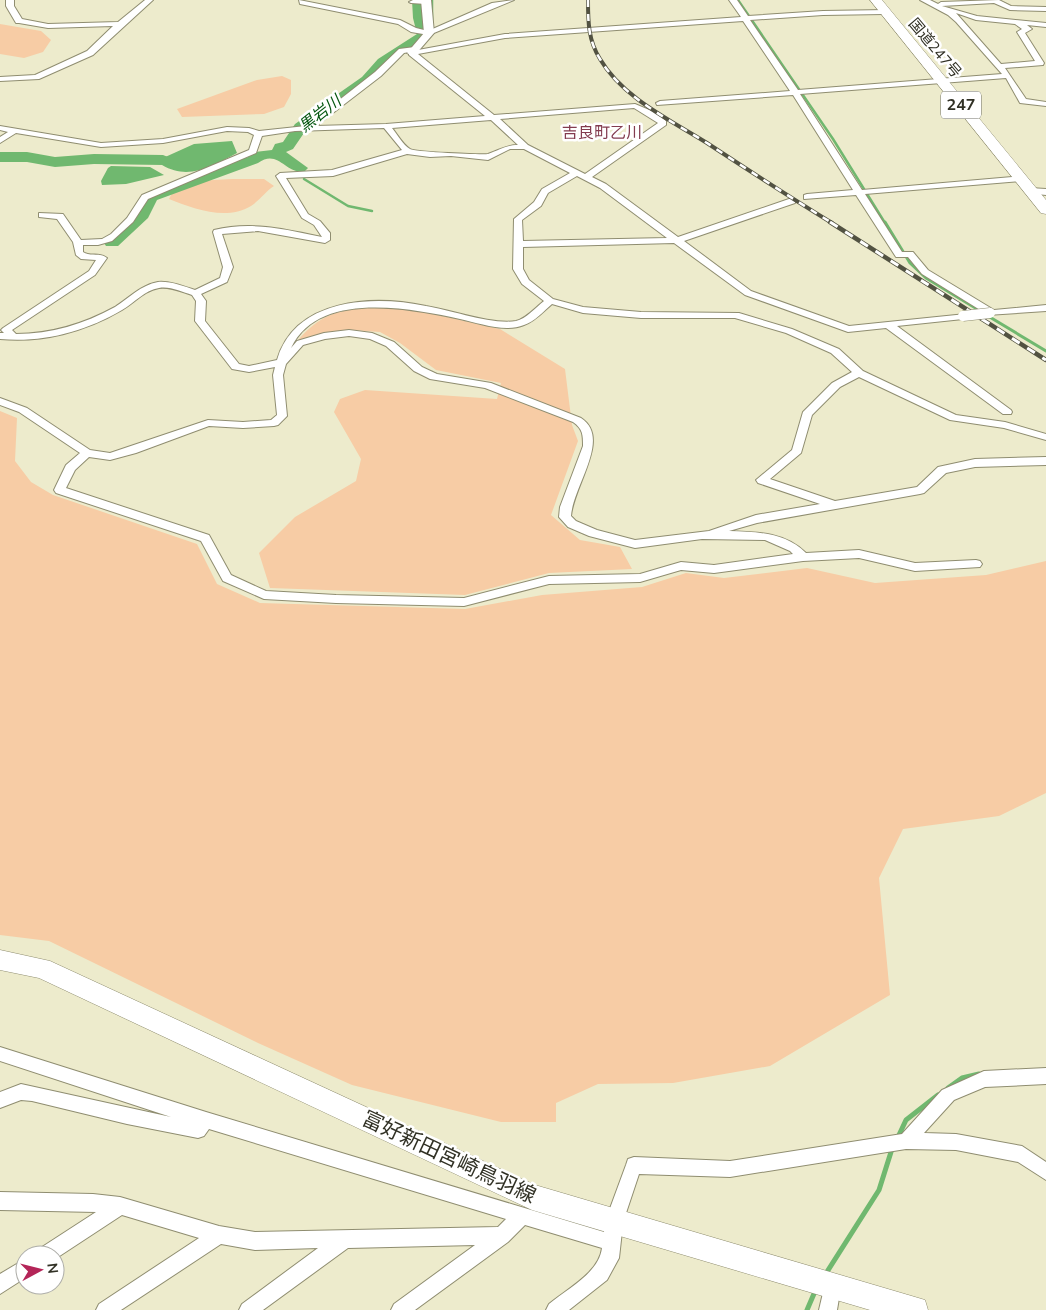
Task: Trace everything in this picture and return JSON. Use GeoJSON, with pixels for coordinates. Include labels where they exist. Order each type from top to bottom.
{"type":"FeatureCollection","features":[{"type":"Feature","properties":{"kind":"highway","name":"国道247号"},"geometry":{"type":"LineString","coordinates":[[876,0],[1046,210]]}},
{"type":"Feature","properties":{"kind":"main road","name":"富好新田宮崎鳥羽線"},"geometry":{"type":"LineString","coordinates":[[0,960],[42,968],[613,1233],[823,1291],[915,1310]]}},
{"type":"Feature","properties":{"kind":"street"},"geometry":{"type":"LineString","coordinates":[[10,0],[10,6],[19,21],[48,26],[120,24]]}},
{"type":"Feature","properties":{"kind":"street"},"geometry":{"type":"LineString","coordinates":[[0,79],[36,78],[90,54],[120,24],[149,0]]}},
{"type":"Feature","properties":{"kind":"street"},"geometry":{"type":"LineString","coordinates":[[303,0],[302,2],[323,3],[400,22],[415,30],[429,33],[494,4],[510,0]]}},
{"type":"Feature","properties":{"kind":"street"},"geometry":{"type":"LineString","coordinates":[[733,0],[795,92],[899,255],[910,254],[925,272],[991,313]]}},
{"type":"Feature","properties":{"kind":"street"},"geometry":{"type":"LineString","coordinates":[[924,0],[964,16],[1046,25]]}},
{"type":"Feature","properties":{"kind":"street"},"geometry":{"type":"LineString","coordinates":[[924,0],[951,13],[958,20],[1008,76],[1023,101],[1046,104]]}},
{"type":"Feature","properties":{"kind":"street"},"geometry":{"type":"LineString","coordinates":[[414,2],[426,1],[429,33],[414,51]]}},
{"type":"Feature","properties":{"kind":"street"},"geometry":{"type":"LineString","coordinates":[[938,4],[994,1],[1010,8],[1046,9]]}},
{"type":"Feature","properties":{"kind":"street"},"geometry":{"type":"LineString","coordinates":[[306,129],[378,74],[402,51],[414,51],[505,36],[823,12],[884,12]]}},
{"type":"Feature","properties":{"kind":"street"},"geometry":{"type":"LineString","coordinates":[[998,66],[1040,63],[1021,32],[1028,29],[1025,26],[1010,21]]}},
{"type":"Feature","properties":{"kind":"street"},"geometry":{"type":"LineString","coordinates":[[414,51],[525,147],[603,186],[748,293],[797,322],[835,350],[860,373],[954,418],[1005,425],[1046,437]]}},
{"type":"Feature","properties":{"kind":"street"},"geometry":{"type":"LineString","coordinates":[[660,103],[1008,76]]}},
{"type":"Feature","properties":{"kind":"street"},"geometry":{"type":"LineString","coordinates":[[0,128],[101,145],[118,145],[163,141],[227,129],[249,130],[258,134],[294,129],[386,126],[635,106],[663,123],[586,177]]}},
{"type":"Feature","properties":{"kind":"street"},"geometry":{"type":"LineString","coordinates":[[386,126],[407,151]]}},
{"type":"Feature","properties":{"kind":"street"},"geometry":{"type":"LineString","coordinates":[[0,141],[14,131]]}},
{"type":"Feature","properties":{"kind":"street"},"geometry":{"type":"LineString","coordinates":[[78,242],[87,243],[109,240],[137,214],[145,198],[253,151],[258,134]]}},
{"type":"Feature","properties":{"kind":"street"},"geometry":{"type":"LineString","coordinates":[[196,293],[224,280],[228,267],[217,232],[250,226],[325,240],[327,235],[317,224],[305,216],[280,176],[333,173],[407,151],[430,155],[488,156],[509,147],[525,147]]}},
{"type":"Feature","properties":{"kind":"street"},"geometry":{"type":"LineString","coordinates":[[576,173],[545,191],[538,204],[518,219],[518,269],[525,282],[550,301],[583,310],[641,315],[736,315],[848,329],[1046,308]]}},
{"type":"Feature","properties":{"kind":"street"},"geometry":{"type":"LineString","coordinates":[[807,197],[1020,178]]}},
{"type":"Feature","properties":{"kind":"street"},"geometry":{"type":"LineString","coordinates":[[1030,191],[1046,192]]}},
{"type":"Feature","properties":{"kind":"street"},"geometry":{"type":"LineString","coordinates":[[517,244],[678,240],[792,201]]}},
{"type":"Feature","properties":{"kind":"street"},"geometry":{"type":"LineString","coordinates":[[14,338],[6,330],[92,273],[102,258],[84,257],[79,253],[78,242],[60,216],[42,215]]}},
{"type":"Feature","properties":{"kind":"street"},"geometry":{"type":"LineString","coordinates":[[0,336],[14,338],[35,337],[69,330],[118,309],[157,285],[170,285],[196,293],[201,301],[200,321],[236,367],[249,369],[283,362],[300,343],[324,336],[348,333],[372,336],[390,344],[418,369],[434,377],[488,385],[577,420],[587,428],[590,439],[584,460],[564,507],[564,517],[572,524],[593,533],[635,544],[702,535],[766,536],[794,548],[803,557]]}},
{"type":"Feature","properties":{"kind":"street"},"geometry":{"type":"LineString","coordinates":[[0,400],[23,410],[87,454],[110,457],[132,451],[208,423],[243,425],[274,423],[282,416],[278,374],[283,362],[286,346],[293,335],[310,320],[335,309],[382,303],[424,308],[504,325],[522,323],[550,301]]}},
{"type":"Feature","properties":{"kind":"street"},"geometry":{"type":"LineString","coordinates":[[889,325],[1007,412]]}},
{"type":"Feature","properties":{"kind":"street"},"geometry":{"type":"LineString","coordinates":[[837,506],[762,480],[797,451],[806,414],[836,385],[860,373]]}},
{"type":"Feature","properties":{"kind":"street"},"geometry":{"type":"LineString","coordinates":[[87,454],[70,468],[60,490],[205,538],[228,578],[264,595],[464,602],[549,580],[640,578],[681,566],[714,569],[803,557],[859,554],[914,567],[976,564]]}},
{"type":"Feature","properties":{"kind":"street"},"geometry":{"type":"LineString","coordinates":[[702,535],[756,519],[920,490],[942,470],[975,463],[1046,461]]}},
{"type":"Feature","properties":{"kind":"street"},"geometry":{"type":"LineString","coordinates":[[0,1054],[206,1120],[521,1216],[613,1233]]}},
{"type":"Feature","properties":{"kind":"street"},"geometry":{"type":"LineString","coordinates":[[906,1141],[948,1096],[984,1078],[1046,1076]]}},
{"type":"Feature","properties":{"kind":"street"},"geometry":{"type":"LineString","coordinates":[[0,1100],[21,1092],[32,1093],[127,1116],[198,1130],[206,1120]]}},
{"type":"Feature","properties":{"kind":"street"},"geometry":{"type":"LineString","coordinates":[[555,1310],[601,1274],[610,1258],[613,1233],[634,1165],[730,1169],[906,1141],[956,1142],[1022,1154],[1046,1172]]}},
{"type":"Feature","properties":{"kind":"street"},"geometry":{"type":"LineString","coordinates":[[0,1200],[93,1203],[120,1206],[219,1234],[255,1241],[502,1236]]}},
{"type":"Feature","properties":{"kind":"street"},"geometry":{"type":"LineString","coordinates":[[60,1245],[120,1206]]}},
{"type":"Feature","properties":{"kind":"street"},"geometry":{"type":"LineString","coordinates":[[400,1310],[502,1236],[521,1216]]}},
{"type":"Feature","properties":{"kind":"street"},"geometry":{"type":"LineString","coordinates":[[106,1310],[123,1305],[219,1234]]}},
{"type":"Feature","properties":{"kind":"street"},"geometry":{"type":"LineString","coordinates":[[248,1310],[344,1240]]}},
{"type":"Feature","properties":{"kind":"street"},"geometry":{"type":"LineString","coordinates":[[0,1285],[15,1275]]}},
{"type":"Feature","properties":{"kind":"shaded area"},"geometry":{"type":"Polygon","coordinates":[[[0,24],[41,31],[51,40],[43,52],[24,58],[0,54],[0,24]]]}},
{"type":"Feature","properties":{"kind":"shaded area"},"geometry":{"type":"Polygon","coordinates":[[[282,76],[291,80],[291,94],[284,107],[264,114],[182,117],[177,109],[257,80],[282,76]]]}},
{"type":"Feature","properties":{"kind":"shaded area"},"geometry":{"type":"Polygon","coordinates":[[[232,141],[237,153],[209,167],[191,172],[182,172],[162,165],[163,158],[194,144],[232,141]]]}},
{"type":"Feature","properties":{"kind":"shaded area"},"geometry":{"type":"Polygon","coordinates":[[[111,166],[150,167],[164,175],[126,184],[102,185],[101,181],[111,166]]]}},
{"type":"Feature","properties":{"kind":"shaded area"},"geometry":{"type":"Polygon","coordinates":[[[264,179],[274,186],[251,206],[231,213],[199,210],[169,199],[174,189],[196,181],[264,179]]]}},
{"type":"Feature","properties":{"kind":"shaded area"},"geometry":{"type":"Polygon","coordinates":[[[381,306],[421,311],[500,329],[565,369],[572,425],[578,441],[551,515],[580,540],[620,547],[632,569],[549,573],[465,595],[270,588],[259,553],[295,517],[356,481],[361,459],[334,412],[340,399],[365,390],[497,399],[501,383],[436,370],[400,343],[380,332],[351,330],[323,333],[298,340],[317,322],[335,313],[381,306]]]}},
{"type":"Feature","properties":{"kind":"shaded area"},"geometry":{"type":"Polygon","coordinates":[[[0,411],[17,418],[15,461],[31,482],[53,495],[197,544],[217,584],[260,603],[465,609],[542,595],[642,587],[686,573],[724,578],[807,568],[875,583],[986,575],[1046,561],[1046,793],[999,816],[903,829],[879,878],[890,995],[770,1066],[673,1083],[598,1084],[556,1103],[556,1122],[501,1122],[352,1085],[258,1043],[49,941],[0,935],[0,411]]]}},
{"type":"Feature","properties":{"kind":"waterway","name":"黒岩川"},"geometry":{"type":"LineString","coordinates":[[278,154],[280,147],[288,146],[300,127],[367,80],[383,62],[424,35],[419,18],[418,0]]}},
{"type":"Feature","properties":{"kind":"waterway"},"geometry":{"type":"LineString","coordinates":[[432,0],[432,25]]}},
{"type":"Feature","properties":{"kind":"waterway"},"geometry":{"type":"LineString","coordinates":[[738,0],[833,139],[885,223]]}},
{"type":"Feature","properties":{"kind":"waterway","name":"黒岩川"},"geometry":{"type":"LineString","coordinates":[[112,243],[142,215],[151,197],[253,160],[260,155],[278,154]]}},
{"type":"Feature","properties":{"kind":"waterway"},"geometry":{"type":"LineString","coordinates":[[278,154],[300,168]]}},
{"type":"Feature","properties":{"kind":"waterway"},"geometry":{"type":"LineString","coordinates":[[0,157],[27,157],[55,162],[94,159],[163,160]]}},
{"type":"Feature","properties":{"kind":"waterway"},"geometry":{"type":"LineString","coordinates":[[304,179],[348,206],[372,211]]}},
{"type":"Feature","properties":{"kind":"waterway"},"geometry":{"type":"LineString","coordinates":[[885,222],[910,263],[926,278],[982,312]]}},
{"type":"Feature","properties":{"kind":"waterway"},"geometry":{"type":"LineString","coordinates":[[988,316],[1046,351]]}},
{"type":"Feature","properties":{"kind":"waterway"},"geometry":{"type":"LineString","coordinates":[[948,1088],[962,1078],[979,1074]]}},
{"type":"Feature","properties":{"kind":"waterway"},"geometry":{"type":"LineString","coordinates":[[899,1135],[906,1120],[938,1095]]}},
{"type":"Feature","properties":{"kind":"waterway"},"geometry":{"type":"LineString","coordinates":[[825,1275],[879,1190],[891,1152]]}},
{"type":"Feature","properties":{"kind":"waterway"},"geometry":{"type":"LineString","coordinates":[[807,1310],[816,1289]]}},
{"type":"Feature","properties":{"kind":"railway"},"geometry":{"type":"LineString","coordinates":[[588,0],[589,23],[593,45],[609,73],[621,85],[648,107],[832,223]]}},
{"type":"Feature","properties":{"kind":"railway"},"geometry":{"type":"LineString","coordinates":[[830,222],[1046,360]]}},
{"type":"Feature","properties":{"kind":"district","name":"吉良町乙川"},"geometry":{"type":"Point","coordinates":[602,133]}}]}
